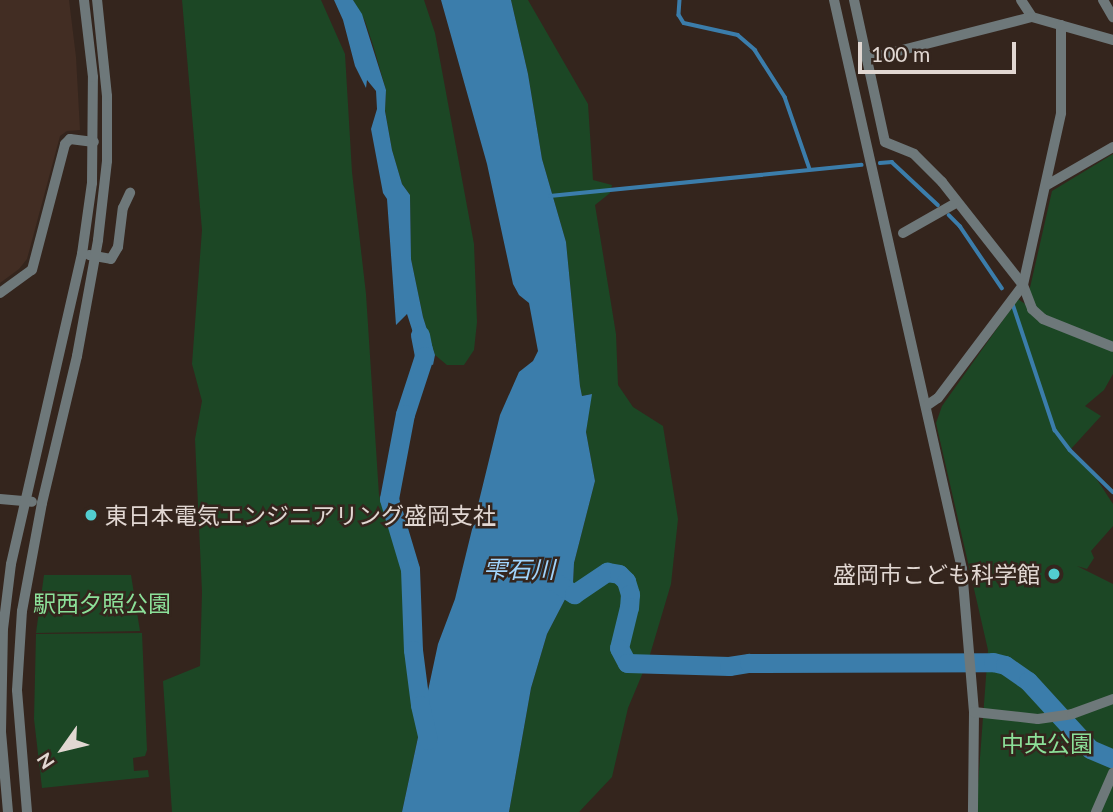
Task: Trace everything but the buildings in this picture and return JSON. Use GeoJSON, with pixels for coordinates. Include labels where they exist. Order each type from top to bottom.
{"type":"FeatureCollection","features":[{"type":"Feature","properties":{"kind":"street"},"geometry":{"type":"LineString","coordinates":[[8,812],[1,732],[2,629],[11,565],[82,254],[94,142],[93,77],[84,0]]}},
{"type":"Feature","properties":{"kind":"street"},"geometry":{"type":"LineString","coordinates":[[27,812],[17,690],[22,611],[41,503],[76,355],[95,256],[107,161],[107,109],[97,0]]}},
{"type":"Feature","properties":{"kind":"street"},"geometry":{"type":"LineString","coordinates":[[834,0],[962,569],[974,712],[973,812]]}},
{"type":"Feature","properties":{"kind":"street"},"geometry":{"type":"LineString","coordinates":[[853,0],[885,142],[914,154],[942,182],[1023,285],[1031,309],[1043,319],[1113,347]]}},
{"type":"Feature","properties":{"kind":"street"},"geometry":{"type":"LineString","coordinates":[[1021,0],[1032,17]]}},
{"type":"Feature","properties":{"kind":"street"},"geometry":{"type":"LineString","coordinates":[[1103,0],[1113,18]]}},
{"type":"Feature","properties":{"kind":"street"},"geometry":{"type":"LineString","coordinates":[[867,59],[1032,17],[1112,39],[1113,23]]}},
{"type":"Feature","properties":{"kind":"street"},"geometry":{"type":"LineString","coordinates":[[926,405],[938,398],[1023,285],[1061,113],[1061,25]]}},
{"type":"Feature","properties":{"kind":"street"},"geometry":{"type":"LineString","coordinates":[[0,293],[32,270],[65,144],[70,139],[94,142]]}},
{"type":"Feature","properties":{"kind":"street"},"geometry":{"type":"LineString","coordinates":[[1047,185],[1113,147]]}},
{"type":"Feature","properties":{"kind":"street"},"geometry":{"type":"LineString","coordinates":[[82,254],[111,258],[118,247],[123,208],[130,193]]}},
{"type":"Feature","properties":{"kind":"street"},"geometry":{"type":"LineString","coordinates":[[903,233],[957,203]]}},
{"type":"Feature","properties":{"kind":"street"},"geometry":{"type":"LineString","coordinates":[[0,499],[41,503]]}},
{"type":"Feature","properties":{"kind":"street"},"geometry":{"type":"LineString","coordinates":[[1,690],[17,690]]}},
{"type":"Feature","properties":{"kind":"street"},"geometry":{"type":"LineString","coordinates":[[974,712],[1038,719],[1072,714],[1113,699]]}},
{"type":"Feature","properties":{"kind":"street"},"geometry":{"type":"LineString","coordinates":[[1096,812],[1113,773]]}},
{"type":"Feature","properties":{"kind":"shaded area"},"geometry":{"type":"Polygon","coordinates":[[[0,0],[69,0],[76,57],[80,130],[67,131],[60,136],[27,259],[19,269],[0,283],[0,0]]]}},
{"type":"Feature","properties":{"kind":"green space"},"geometry":{"type":"Polygon","coordinates":[[[182,0],[321,0],[345,54],[352,172],[366,294],[379,495],[404,578],[406,621],[421,723],[402,812],[172,812],[163,681],[200,666],[202,592],[195,439],[202,401],[192,364],[202,230],[182,0]]]}},
{"type":"Feature","properties":{"kind":"green space"},"geometry":{"type":"Polygon","coordinates":[[[353,0],[424,0],[435,33],[474,244],[477,322],[474,350],[464,365],[447,365],[435,355],[423,317],[411,259],[410,195],[402,184],[392,150],[385,110],[386,90],[373,45],[365,21],[353,0]]]}},
{"type":"Feature","properties":{"kind":"green space"},"geometry":{"type":"Polygon","coordinates":[[[511,0],[528,0],[588,104],[593,180],[612,185],[610,193],[595,205],[616,334],[618,385],[633,407],[663,426],[678,519],[671,584],[649,658],[628,708],[612,777],[579,812],[509,812],[531,688],[547,634],[573,584],[574,563],[595,481],[586,432],[591,394],[582,396],[580,386],[566,242],[542,159],[528,74],[511,0]]]}},
{"type":"Feature","properties":{"kind":"green space","name":"中央公園"},"geometry":{"type":"Polygon","coordinates":[[[1113,154],[1113,374],[1104,390],[1085,406],[1101,416],[1070,450],[1090,469],[1113,504],[1113,526],[1091,551],[1094,558],[1087,569],[1077,566],[1113,584],[1113,812],[976,812],[988,650],[936,423],[942,406],[1018,299],[1031,308],[1029,292],[1052,191],[1113,154]]]}},
{"type":"Feature","properties":{"kind":"green space","name":"駅西夕照公園"},"geometry":{"type":"Polygon","coordinates":[[[44,575],[131,575],[140,631],[36,633],[44,575]]]}},
{"type":"Feature","properties":{"kind":"green space"},"geometry":{"type":"Polygon","coordinates":[[[142,633],[147,750],[145,756],[133,758],[134,771],[148,770],[149,777],[42,788],[34,719],[36,634],[142,633]]]}},
{"type":"Feature","properties":{"kind":"water"},"geometry":{"type":"Polygon","coordinates":[[[334,0],[353,0],[362,14],[386,90],[385,111],[392,150],[402,184],[410,195],[411,259],[423,317],[435,355],[433,365],[417,358],[416,342],[407,314],[396,325],[387,199],[383,193],[371,129],[377,109],[376,91],[367,80],[366,88],[355,66],[343,20],[334,0]]]}},
{"type":"Feature","properties":{"kind":"water","name":"雫石川"},"geometry":{"type":"Polygon","coordinates":[[[441,0],[511,0],[528,74],[542,159],[566,242],[582,396],[592,394],[586,432],[595,481],[574,563],[573,584],[547,634],[531,688],[509,812],[402,812],[438,644],[455,599],[500,415],[519,372],[533,361],[538,351],[529,303],[519,295],[513,284],[487,164],[441,0]]]}},
{"type":"Feature","properties":{"kind":"waterway"},"geometry":{"type":"LineString","coordinates":[[680,0],[679,15],[684,23],[738,35],[755,50],[785,97],[810,169]]}},
{"type":"Feature","properties":{"kind":"waterway"},"geometry":{"type":"LineString","coordinates":[[880,163],[892,162],[938,205]]}},
{"type":"Feature","properties":{"kind":"waterway"},"geometry":{"type":"LineString","coordinates":[[550,196],[861,165]]}},
{"type":"Feature","properties":{"kind":"waterway"},"geometry":{"type":"LineString","coordinates":[[949,215],[960,226],[1002,288]]}},
{"type":"Feature","properties":{"kind":"waterway"},"geometry":{"type":"LineString","coordinates":[[1013,304],[1055,430],[1070,450],[1113,492]]}},
{"type":"Feature","properties":{"kind":"waterway","name":"雫石川"},"geometry":{"type":"LineString","coordinates":[[420,335],[424,356],[405,414],[389,499],[410,569],[413,650],[420,705],[428,740]]}},
{"type":"Feature","properties":{"kind":"waterway"},"geometry":{"type":"LineString","coordinates":[[549,578],[574,594],[607,572],[619,574],[626,581],[630,594],[629,607],[619,648],[627,663],[729,666],[749,663],[993,662],[1005,665],[1028,681],[1090,749],[1113,759]]}},
{"type":"Feature","properties":{"kind":"place","name":"東日本電気エンジニアリング盛岡支社"},"geometry":{"type":"Point","coordinates":[91,515]}},
{"type":"Feature","properties":{"kind":"place","name":"盛岡市こども科学館"},"geometry":{"type":"Point","coordinates":[1054,574]}}]}
